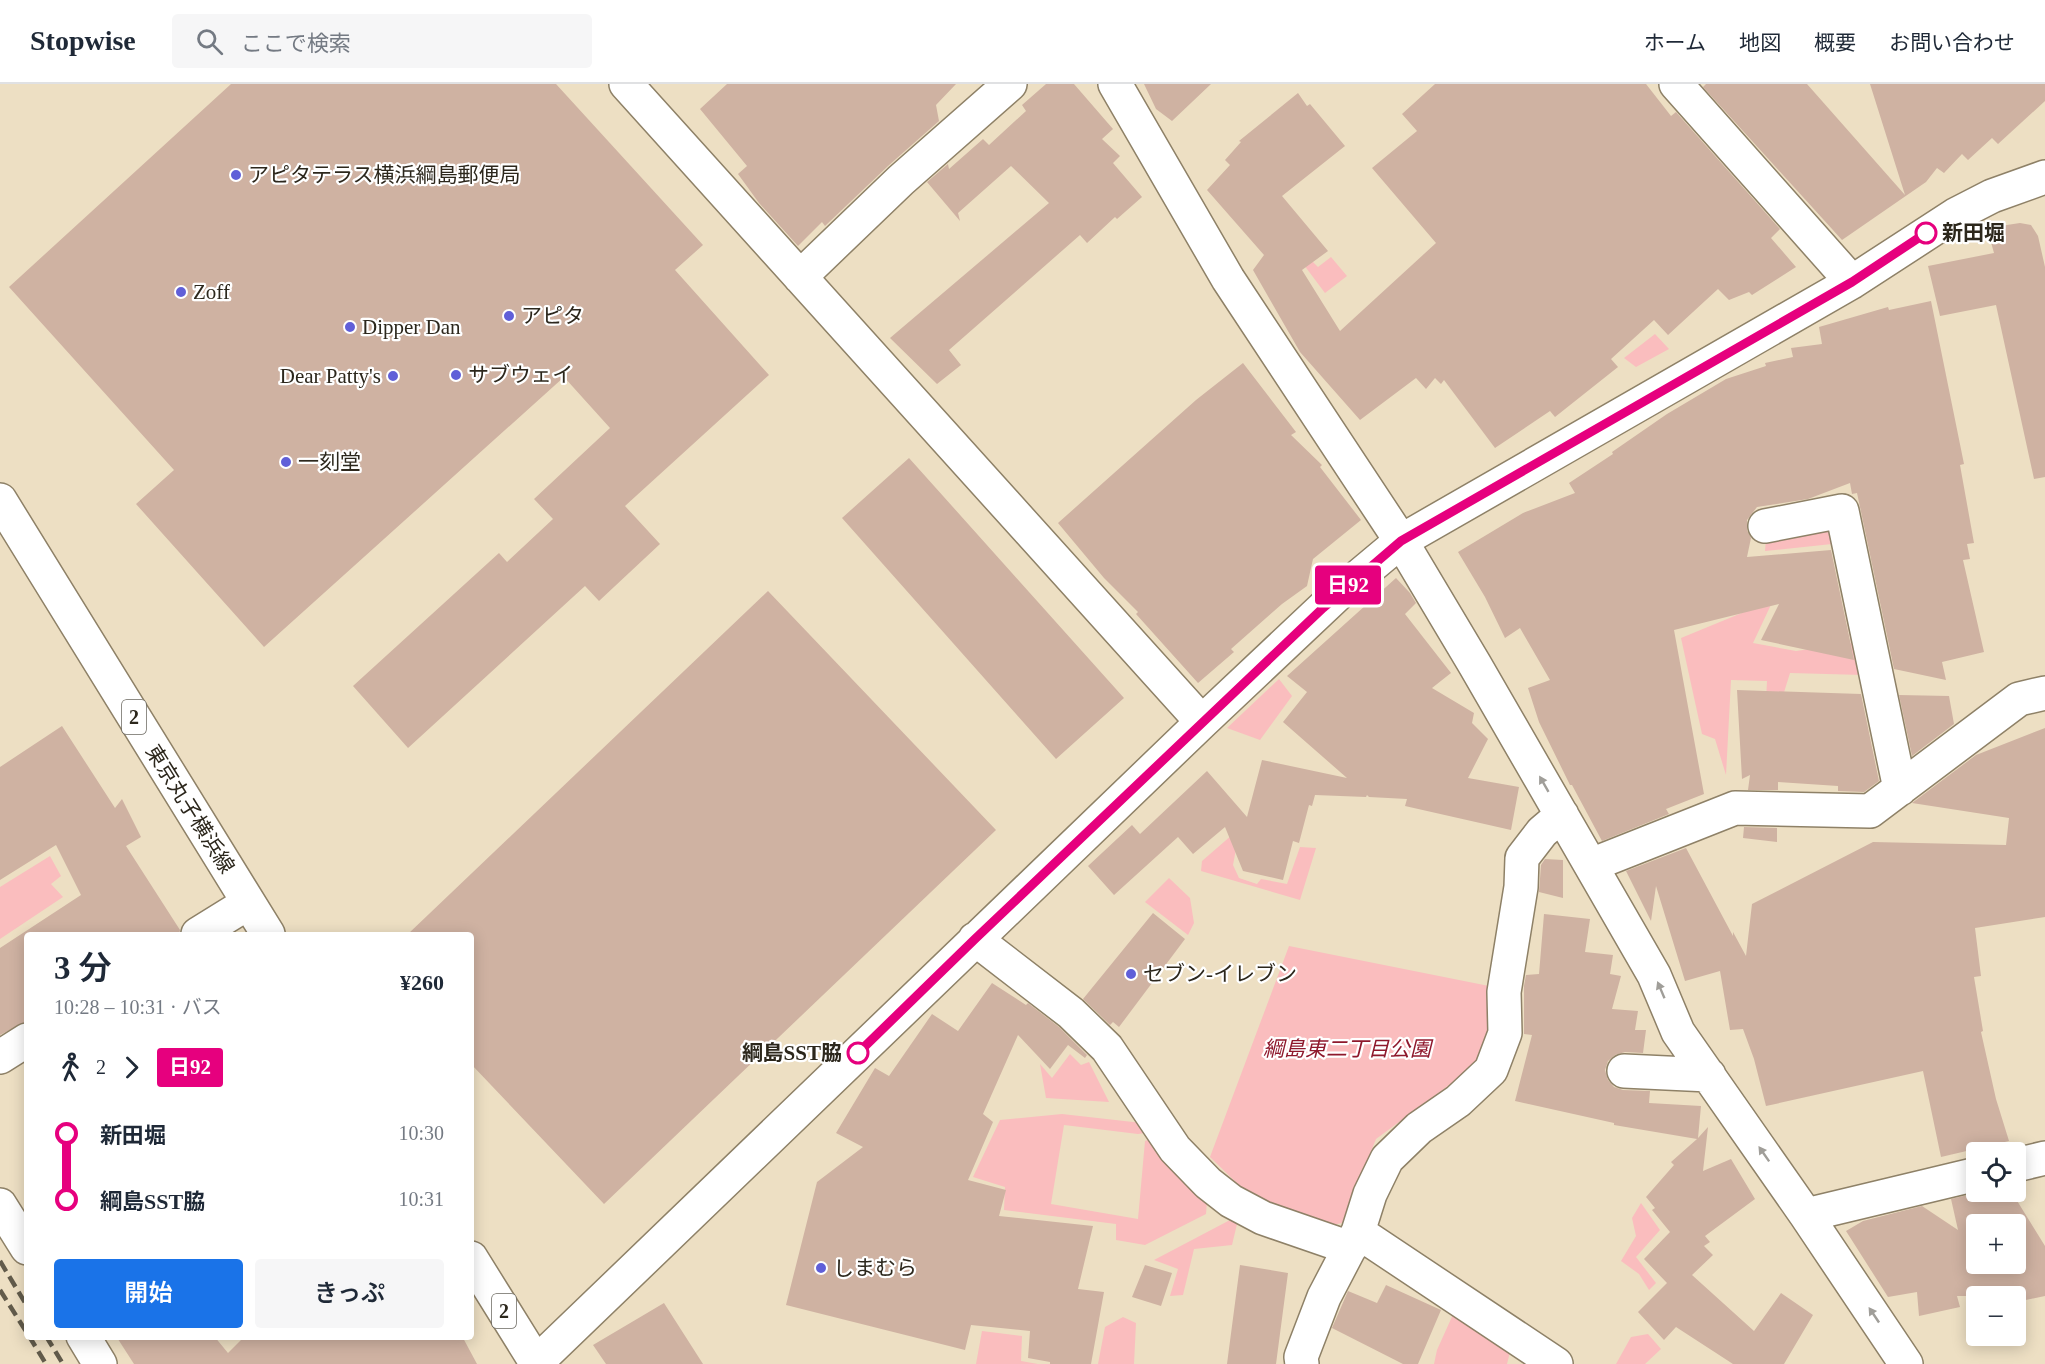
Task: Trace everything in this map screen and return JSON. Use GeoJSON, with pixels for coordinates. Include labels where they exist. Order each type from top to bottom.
{"type":"FeatureCollection","features":[{"type":"Feature","properties":{"kind":"street"},"geometry":{"type":"LineString","coordinates":[[626,84],[1202,722]]}},
{"type":"Feature","properties":{"kind":"street"},"geometry":{"type":"LineString","coordinates":[[800,277],[901,180],[1010,84]]}},
{"type":"Feature","properties":{"kind":"street"},"geometry":{"type":"LineString","coordinates":[[1115,84],[1228,279],[1401,541],[1654,975],[1678,1032],[1806,1215],[1906,1364]]}},
{"type":"Feature","properties":{"kind":"street"},"geometry":{"type":"LineString","coordinates":[[1676,84],[1852,282]]}},
{"type":"Feature","properties":{"kind":"street"},"geometry":{"type":"LineString","coordinates":[[536,1364],[1202,722],[1340,592],[1401,541],[1852,282],[1954,215],[1992,196],[2045,177]]}},
{"type":"Feature","properties":{"kind":"street"},"geometry":{"type":"LineString","coordinates":[[1765,526],[1842,511],[1899,789]]}},
{"type":"Feature","properties":{"kind":"street","name":"東京丸子横浜線"},"geometry":{"type":"LineString","coordinates":[[5,519],[267,932]]}},
{"type":"Feature","properties":{"kind":"street"},"geometry":{"type":"LineString","coordinates":[[1591,865],[1735,808],[1870,811],[2019,699],[2045,693]]}},
{"type":"Feature","properties":{"kind":"street"},"geometry":{"type":"LineString","coordinates":[[1302,1364],[1301,1357],[1324,1297],[1354,1240],[1370,1194],[1387,1159],[1419,1128],[1458,1101],[1491,1070],[1505,1033],[1504,992],[1521,887],[1522,858],[1542,832],[1562,815]]}},
{"type":"Feature","properties":{"kind":"street"},"geometry":{"type":"LineString","coordinates":[[201,932],[248,903]]}},
{"type":"Feature","properties":{"kind":"street"},"geometry":{"type":"LineString","coordinates":[[975,939],[1071,1013],[1107,1048],[1175,1149],[1208,1183],[1231,1201],[1263,1218],[1354,1240],[1556,1364]]}},
{"type":"Feature","properties":{"kind":"street"},"geometry":{"type":"LineString","coordinates":[[0,1057],[24,1042]]}},
{"type":"Feature","properties":{"kind":"street"},"geometry":{"type":"LineString","coordinates":[[1624,1071],[1708,1075]]}},
{"type":"Feature","properties":{"kind":"street"},"geometry":{"type":"LineString","coordinates":[[2026,1163],[2045,1158]]}},
{"type":"Feature","properties":{"kind":"street"},"geometry":{"type":"LineString","coordinates":[[1806,1215],[1966,1177]]}},
{"type":"Feature","properties":{"kind":"street"},"geometry":{"type":"LineString","coordinates":[[0,1205],[24,1243]]}},
{"type":"Feature","properties":{"kind":"street","name":"2"},"geometry":{"type":"LineString","coordinates":[[474,1263],[536,1364]]}},
{"type":"Feature","properties":{"kind":"street"},"geometry":{"type":"LineString","coordinates":[[85,1340],[100,1364]]}},
{"type":"Feature","properties":{"kind":"green space"},"geometry":{"type":"Polygon","coordinates":[[[1304,253],[1318,267],[1331,257],[1347,276],[1325,293],[1298,257],[1304,253]]]}},
{"type":"Feature","properties":{"kind":"green space"},"geometry":{"type":"Polygon","coordinates":[[[1655,334],[1669,349],[1636,367],[1624,358],[1655,334]]]}},
{"type":"Feature","properties":{"kind":"green space"},"geometry":{"type":"Polygon","coordinates":[[[1836,528],[1863,675],[1790,673],[1781,702],[1766,700],[1767,681],[1731,680],[1726,775],[1715,739],[1702,734],[1681,638],[1749,610],[1776,594],[1753,643],[1796,651],[1851,643],[1832,544],[1765,551],[1766,539],[1836,528]]]}},
{"type":"Feature","properties":{"kind":"green space"},"geometry":{"type":"Polygon","coordinates":[[[1279,679],[1292,696],[1260,740],[1227,728],[1279,679]]]}},
{"type":"Feature","properties":{"kind":"green space"},"geometry":{"type":"Polygon","coordinates":[[[1240,828],[1233,865],[1239,878],[1257,884],[1261,879],[1287,884],[1300,847],[1316,848],[1300,900],[1201,871],[1202,861],[1240,828]]]}},
{"type":"Feature","properties":{"kind":"green space"},"geometry":{"type":"Polygon","coordinates":[[[50,856],[61,876],[51,884],[63,897],[0,939],[0,887],[50,856]]]}},
{"type":"Feature","properties":{"kind":"green space"},"geometry":{"type":"Polygon","coordinates":[[[1169,878],[1190,898],[1194,923],[1188,935],[1145,902],[1169,878]]]}},
{"type":"Feature","properties":{"kind":"green space","name":"綱島東二丁目公園"},"geometry":{"type":"Polygon","coordinates":[[[1289,946],[1489,986],[1488,1045],[1475,1066],[1376,1139],[1342,1223],[1328,1226],[1246,1192],[1210,1157],[1289,946]]]}},
{"type":"Feature","properties":{"kind":"green space"},"geometry":{"type":"Polygon","coordinates":[[[1070,1054],[1081,1065],[1089,1062],[1109,1102],[1046,1098],[1040,1064],[1052,1078],[1070,1054]]]}},
{"type":"Feature","properties":{"kind":"green space"},"geometry":{"type":"Polygon","coordinates":[[[1062,1114],[1142,1123],[1145,1133],[1064,1125],[1051,1204],[1138,1219],[1145,1141],[1153,1138],[1207,1201],[1206,1214],[1145,1245],[1116,1240],[1116,1224],[1004,1210],[1005,1187],[973,1177],[1000,1120],[1062,1114]]]}},
{"type":"Feature","properties":{"kind":"green space"},"geometry":{"type":"Polygon","coordinates":[[[1641,1203],[1660,1230],[1636,1257],[1656,1283],[1649,1290],[1639,1274],[1621,1261],[1636,1236],[1632,1218],[1641,1203]]]}},
{"type":"Feature","properties":{"kind":"green space"},"geometry":{"type":"Polygon","coordinates":[[[1230,1220],[1237,1224],[1232,1245],[1194,1249],[1183,1295],[1170,1296],[1178,1269],[1154,1260],[1230,1220]]]}},
{"type":"Feature","properties":{"kind":"green space"},"geometry":{"type":"Polygon","coordinates":[[[1455,1310],[1511,1348],[1507,1364],[1434,1364],[1437,1350],[1455,1310]]]}},
{"type":"Feature","properties":{"kind":"green space"},"geometry":{"type":"Polygon","coordinates":[[[1123,1317],[1136,1323],[1134,1364],[1098,1364],[1105,1327],[1123,1317]]]}},
{"type":"Feature","properties":{"kind":"green space"},"geometry":{"type":"Polygon","coordinates":[[[982,1331],[1022,1336],[1021,1361],[1038,1364],[976,1364],[982,1331]]]}},
{"type":"Feature","properties":{"kind":"green space"},"geometry":{"type":"Polygon","coordinates":[[[1648,1334],[1661,1349],[1645,1364],[1616,1364],[1631,1337],[1648,1334]]]}},
{"type":"Feature","properties":{"kind":"building"},"geometry":{"type":"Polygon","coordinates":[[[231,84],[556,84],[703,245],[675,270],[769,375],[625,506],[660,544],[599,601],[585,586],[408,748],[353,686],[499,553],[507,562],[553,519],[534,499],[610,428],[564,377],[264,647],[136,504],[174,470],[9,287],[231,84]]]}},
{"type":"Feature","properties":{"kind":"building"},"geometry":{"type":"Polygon","coordinates":[[[727,84],[956,84],[936,105],[939,121],[825,226],[822,222],[798,246],[759,203],[738,174],[747,166],[700,109],[727,84]]]}},
{"type":"Feature","properties":{"kind":"building"},"geometry":{"type":"Polygon","coordinates":[[[1046,84],[1074,84],[1113,129],[1102,139],[1120,156],[1113,163],[1142,197],[1117,219],[1115,217],[1087,243],[1080,235],[949,350],[961,365],[937,384],[890,338],[1049,203],[1011,166],[958,213],[960,221],[927,182],[948,164],[949,169],[983,139],[989,145],[1026,111],[1022,105],[1046,84]]]}},
{"type":"Feature","properties":{"kind":"building"},"geometry":{"type":"Polygon","coordinates":[[[1144,84],[1211,84],[1172,121],[1156,109],[1144,84]]]}},
{"type":"Feature","properties":{"kind":"building"},"geometry":{"type":"Polygon","coordinates":[[[1435,84],[1646,84],[1671,116],[1676,112],[1780,229],[1771,238],[1796,267],[1752,295],[1749,292],[1729,300],[1718,289],[1668,335],[1654,320],[1611,359],[1618,367],[1555,417],[1550,411],[1495,448],[1444,380],[1441,384],[1435,378],[1426,389],[1416,378],[1360,420],[1300,352],[1253,270],[1264,255],[1207,190],[1230,165],[1225,160],[1241,142],[1239,141],[1298,93],[1307,106],[1310,104],[1345,146],[1282,196],[1328,251],[1302,270],[1340,331],[1436,243],[1372,168],[1417,131],[1402,114],[1435,84]]]}},
{"type":"Feature","properties":{"kind":"building"},"geometry":{"type":"Polygon","coordinates":[[[1706,84],[1807,84],[1905,195],[1870,84],[2045,84],[2045,101],[1998,144],[1992,138],[1968,160],[1962,154],[1944,173],[1937,168],[1926,182],[1842,240],[1703,87],[1706,84]]]}},
{"type":"Feature","properties":{"kind":"building"},"geometry":{"type":"Polygon","coordinates":[[[2020,223],[2031,225],[2038,236],[2045,267],[2045,477],[2034,479],[1996,305],[1940,316],[1928,266],[1994,253],[1987,228],[2020,223]]]}},
{"type":"Feature","properties":{"kind":"building"},"geometry":{"type":"Polygon","coordinates":[[[1931,301],[1964,464],[1960,465],[1974,543],[1967,544],[1970,559],[1963,560],[1984,652],[1942,662],[1946,680],[1894,669],[1857,493],[1852,494],[1850,483],[1808,499],[1757,507],[1747,520],[1747,530],[1751,538],[1747,557],[1831,550],[1854,660],[1761,640],[1779,604],[1674,630],[1704,794],[1666,809],[1669,814],[1602,841],[1570,785],[1539,722],[1528,688],[1550,680],[1520,628],[1505,638],[1485,597],[1458,552],[1523,513],[1575,493],[1569,483],[1667,414],[1726,379],[1766,366],[1765,363],[1793,357],[1791,348],[1822,344],[1819,327],[1888,307],[1889,310],[1931,301]]]}},
{"type":"Feature","properties":{"kind":"building"},"geometry":{"type":"Polygon","coordinates":[[[1243,363],[1296,432],[1291,435],[1322,465],[1320,467],[1361,520],[1313,559],[1307,586],[1282,604],[1231,649],[1234,652],[1198,683],[1058,523],[1196,400],[1243,363]]]}},
{"type":"Feature","properties":{"kind":"building"},"geometry":{"type":"Polygon","coordinates":[[[909,458],[1124,698],[1056,759],[842,518],[909,458]]]}},
{"type":"Feature","properties":{"kind":"building"},"geometry":{"type":"Polygon","coordinates":[[[1396,578],[1416,603],[1405,614],[1451,673],[1432,688],[1474,713],[1472,723],[1488,739],[1468,778],[1519,787],[1511,830],[1405,806],[1407,799],[1367,795],[1366,797],[1315,795],[1312,806],[1309,805],[1299,843],[1293,841],[1283,880],[1243,871],[1225,827],[1193,854],[1178,837],[1114,895],[1088,866],[1132,825],[1140,834],[1207,771],[1247,817],[1262,760],[1347,778],[1283,722],[1307,692],[1287,676],[1396,578]]]}},
{"type":"Feature","properties":{"kind":"building"},"geometry":{"type":"Polygon","coordinates":[[[768,591],[996,830],[604,1204],[474,1067],[474,932],[410,932],[768,591]]]}},
{"type":"Feature","properties":{"kind":"building"},"geometry":{"type":"Polygon","coordinates":[[[1737,690],[1861,694],[1879,781],[1864,792],[1838,791],[1838,786],[1778,782],[1778,790],[1748,790],[1750,775],[1742,779],[1737,690]]]}},
{"type":"Feature","properties":{"kind":"building"},"geometry":{"type":"Polygon","coordinates":[[[1899,695],[1949,696],[1954,724],[1912,756],[1899,695]]]}},
{"type":"Feature","properties":{"kind":"building"},"geometry":{"type":"Polygon","coordinates":[[[62,726],[115,808],[122,799],[141,837],[126,846],[180,932],[24,932],[81,895],[56,845],[0,880],[0,767],[62,726]]]}},
{"type":"Feature","properties":{"kind":"building"},"geometry":{"type":"Polygon","coordinates":[[[2045,728],[2045,917],[1975,928],[1981,976],[1974,977],[1983,1031],[1981,1032],[1996,1099],[2009,1141],[1966,1142],[1966,1151],[1941,1157],[1923,1071],[1766,1106],[1754,1059],[1743,1029],[1730,1030],[1720,971],[1685,981],[1656,886],[1651,921],[1626,871],[1686,848],[1746,956],[1752,904],[1873,842],[2006,845],[2009,818],[1912,803],[1976,755],[2045,728]]]}},
{"type":"Feature","properties":{"kind":"building"},"geometry":{"type":"Polygon","coordinates":[[[1744,827],[1777,828],[1777,842],[1743,838],[1744,827]]]}},
{"type":"Feature","properties":{"kind":"building"},"geometry":{"type":"Polygon","coordinates":[[[1545,859],[1563,860],[1563,898],[1539,892],[1541,865],[1545,859]]]}},
{"type":"Feature","properties":{"kind":"building"},"geometry":{"type":"Polygon","coordinates":[[[1153,913],[1185,939],[1119,1027],[1113,1022],[1110,1025],[1083,999],[1153,913]]]}},
{"type":"Feature","properties":{"kind":"building"},"geometry":{"type":"Polygon","coordinates":[[[1544,914],[1590,919],[1585,952],[1613,955],[1610,974],[1621,976],[1612,1009],[1638,1011],[1635,1030],[1646,1030],[1643,1053],[1625,1052],[1615,1055],[1608,1061],[1605,1070],[1608,1080],[1614,1087],[1623,1090],[1650,1091],[1649,1103],[1701,1106],[1698,1138],[1708,1127],[1703,1171],[1731,1159],[1755,1199],[1705,1236],[1710,1242],[1704,1246],[1713,1255],[1692,1275],[1754,1331],[1781,1293],[1813,1315],[1784,1364],[1733,1364],[1676,1327],[1664,1340],[1638,1312],[1667,1283],[1644,1259],[1670,1232],[1652,1210],[1655,1208],[1646,1197],[1674,1165],[1671,1162],[1697,1139],[1614,1125],[1614,1123],[1515,1101],[1532,1035],[1524,1034],[1524,986],[1526,975],[1539,974],[1544,914]]]}},
{"type":"Feature","properties":{"kind":"building"},"geometry":{"type":"Polygon","coordinates":[[[24,932],[24,1023],[0,1035],[0,948],[24,932]]]}},
{"type":"Feature","properties":{"kind":"building"},"geometry":{"type":"Polygon","coordinates":[[[992,983],[1026,1005],[1028,1003],[1059,1027],[1087,1055],[1085,1058],[1068,1045],[1050,1069],[1018,1035],[983,1114],[993,1122],[968,1180],[1006,1190],[999,1216],[1093,1226],[1078,1289],[1104,1292],[1091,1364],[1050,1364],[1050,1362],[1028,1358],[1030,1331],[971,1325],[965,1350],[786,1305],[817,1182],[863,1147],[836,1133],[875,1068],[889,1076],[932,1014],[958,1031],[992,983]]]}},
{"type":"Feature","properties":{"kind":"building"},"geometry":{"type":"Polygon","coordinates":[[[1966,1195],[1966,1202],[2018,1202],[2025,1214],[1966,1214],[1966,1274],[2026,1274],[2026,1215],[2045,1246],[2045,1296],[2026,1300],[2026,1286],[1966,1286],[1966,1296],[1957,1296],[1960,1307],[1919,1316],[1917,1292],[1888,1297],[1846,1231],[1863,1221],[1922,1206],[1958,1230],[1951,1199],[1966,1195]]]}},
{"type":"Feature","properties":{"kind":"building"},"geometry":{"type":"Polygon","coordinates":[[[1145,1265],[1172,1273],[1161,1306],[1132,1297],[1145,1265]]]}},
{"type":"Feature","properties":{"kind":"building"},"geometry":{"type":"Polygon","coordinates":[[[1240,1265],[1288,1273],[1276,1364],[1227,1364],[1240,1265]]]}},
{"type":"Feature","properties":{"kind":"building"},"geometry":{"type":"Polygon","coordinates":[[[1386,1285],[1441,1310],[1418,1364],[1403,1364],[1332,1328],[1348,1291],[1377,1303],[1386,1285]]]}},
{"type":"Feature","properties":{"kind":"building"},"geometry":{"type":"Polygon","coordinates":[[[664,1303],[703,1364],[606,1364],[593,1345],[664,1303]]]}},
{"type":"Feature","properties":{"kind":"building"},"geometry":{"type":"Polygon","coordinates":[[[119,1340],[217,1340],[228,1353],[241,1340],[464,1340],[477,1364],[134,1364],[119,1340]]]}},
{"type":"Feature","properties":{"kind":"railway"},"geometry":{"type":"LineString","coordinates":[[0,1261],[24,1301]]}},
{"type":"Feature","properties":{"kind":"railway"},"geometry":{"type":"LineString","coordinates":[[0,1290],[24,1328]]}},
{"type":"Feature","properties":{"kind":"railway"},"geometry":{"type":"LineString","coordinates":[[31,1340],[46,1364]]}},
{"type":"Feature","properties":{"kind":"railway"},"geometry":{"type":"LineString","coordinates":[[48,1340],[63,1364]]}},
{"type":"Feature","properties":{"kind":"bus line","name":"日92"},"geometry":{"type":"LineString","coordinates":[[858,1053],[1323,608],[1401,541],[1852,282],[1926,233]]}},
{"type":"Feature","properties":{"kind":"place","name":"アピタテラス横浜綱島郵便局"},"geometry":{"type":"Point","coordinates":[236,175]}},
{"type":"Feature","properties":{"kind":"place","name":"新田堀"},"geometry":{"type":"Point","coordinates":[1926,233]}},
{"type":"Feature","properties":{"kind":"place","name":"Zoff"},"geometry":{"type":"Point","coordinates":[181,292]}},
{"type":"Feature","properties":{"kind":"place","name":"アピタ"},"geometry":{"type":"Point","coordinates":[509,316]}},
{"type":"Feature","properties":{"kind":"place","name":"Dipper Dan"},"geometry":{"type":"Point","coordinates":[350,327]}},
{"type":"Feature","properties":{"kind":"place","name":"サブウェイ"},"geometry":{"type":"Point","coordinates":[456,375]}},
{"type":"Feature","properties":{"kind":"place","name":"Dear Patty's"},"geometry":{"type":"Point","coordinates":[393,376]}},
{"type":"Feature","properties":{"kind":"place","name":"一刻堂"},"geometry":{"type":"Point","coordinates":[286,462]}},
{"type":"Feature","properties":{"kind":"place","name":"セブン-イレブン"},"geometry":{"type":"Point","coordinates":[1131,974]}},
{"type":"Feature","properties":{"kind":"place","name":"綱島SST脇"},"geometry":{"type":"Point","coordinates":[858,1053]}},
{"type":"Feature","properties":{"kind":"place","name":"しまむら"},"geometry":{"type":"Point","coordinates":[821,1268]}}]}
